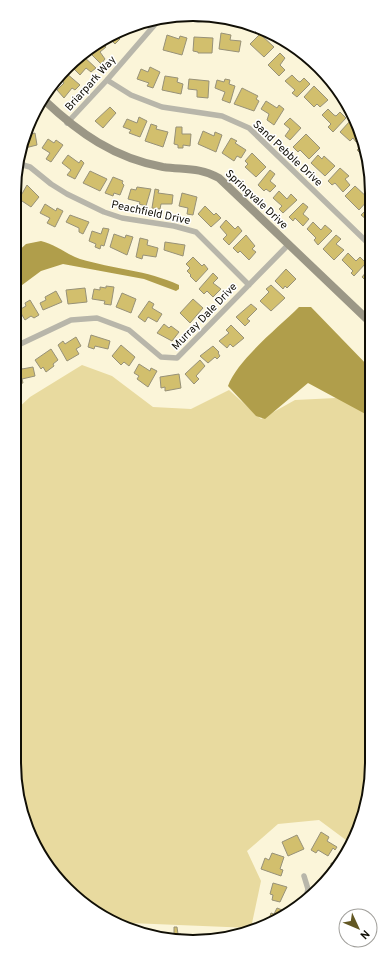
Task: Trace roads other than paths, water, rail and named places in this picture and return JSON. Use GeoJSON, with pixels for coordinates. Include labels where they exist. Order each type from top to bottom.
{"type":"FeatureCollection","features":[{"type":"Feature","properties":{"kind":"street","name":"Briarpark Way"},"geometry":{"type":"LineString","coordinates":[[67,123],[154,25]]}},
{"type":"Feature","properties":{"kind":"street","name":"Sand Pebble Drive"},"geometry":{"type":"LineString","coordinates":[[107,80],[131,95],[162,107],[222,116],[249,128],[365,240]]}},
{"type":"Feature","properties":{"kind":"street","name":"Springvale Drive"},"geometry":{"type":"LineString","coordinates":[[47,103],[67,123],[88,138],[127,157],[162,167],[196,169],[211,174],[226,184],[365,317]]}},
{"type":"Feature","properties":{"kind":"street","name":"Peachfield Drive"},"geometry":{"type":"LineString","coordinates":[[23,165],[30,167],[67,194],[104,212],[122,218],[174,226],[196,232],[249,285]]}},
{"type":"Feature","properties":{"kind":"street","name":"Murray Dale Drive"},"geometry":{"type":"LineString","coordinates":[[21,344],[71,320],[97,318],[129,330],[161,357],[177,358],[289,244]]}},
{"type":"Feature","properties":{"kind":"street"},"geometry":{"type":"LineString","coordinates":[[304,876],[308,891]]}}]}
